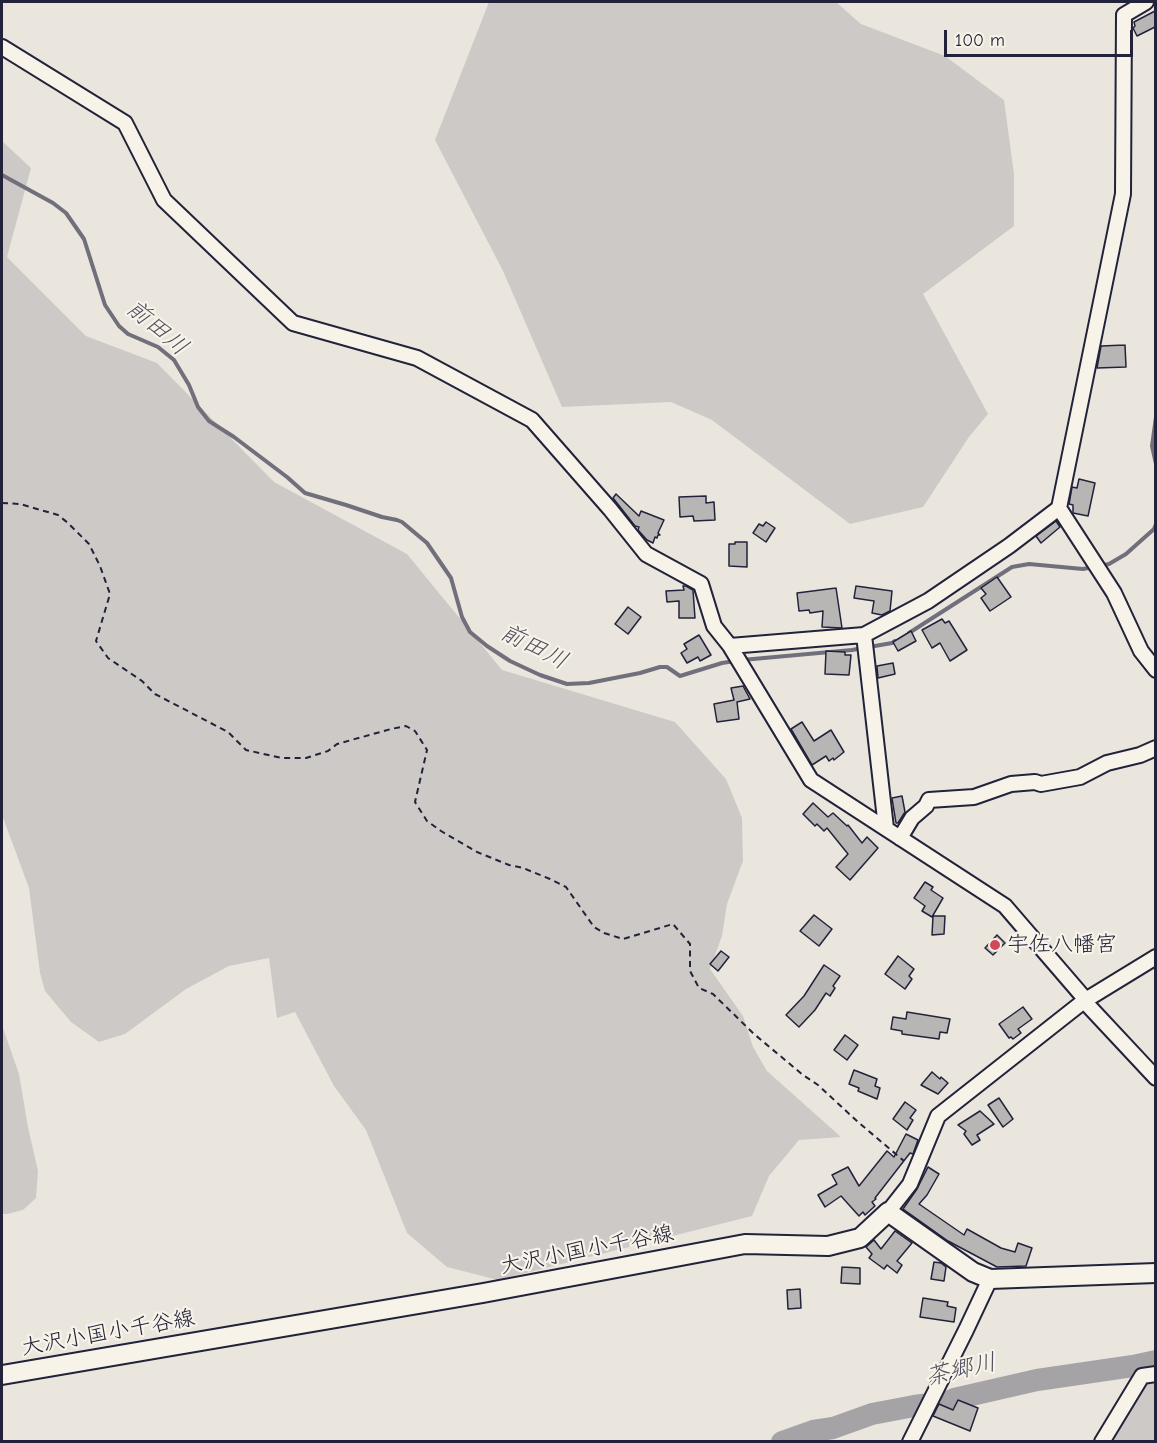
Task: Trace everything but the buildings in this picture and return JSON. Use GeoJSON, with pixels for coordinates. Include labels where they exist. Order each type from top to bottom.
{"type":"FeatureCollection","features":[{"type":"Feature","properties":{"kind":"main road"},"geometry":{"type":"LineString","coordinates":[[888,1212],[973,1272],[990,1279],[1155,1273]]}},
{"type":"Feature","properties":{"kind":"main road","name":"大沢小国小千谷線"},"geometry":{"type":"LineString","coordinates":[[2,1375],[483,1293],[745,1244],[828,1246],[861,1238],[888,1212]]}},
{"type":"Feature","properties":{"kind":"street"},"geometry":{"type":"LineString","coordinates":[[730,646],[864,636],[928,601],[1009,546],[1059,508],[1123,194],[1124,15],[1146,2]]}},
{"type":"Feature","properties":{"kind":"street"},"geometry":{"type":"LineString","coordinates":[[2,47],[125,123],[164,200],[293,323],[417,358],[532,420],[646,554],[701,584],[714,626],[730,646],[811,780],[1005,906],[1155,1078]]}},
{"type":"Feature","properties":{"kind":"street"},"geometry":{"type":"LineString","coordinates":[[1059,508],[1114,593],[1142,651],[1155,670]]}},
{"type":"Feature","properties":{"kind":"street"},"geometry":{"type":"LineString","coordinates":[[864,636],[886,828]]}},
{"type":"Feature","properties":{"kind":"street"},"geometry":{"type":"LineString","coordinates":[[900,838],[912,818],[926,806],[929,800],[974,797],[1011,784],[1035,782],[1041,784],[1080,777],[1107,763],[1155,748]]}},
{"type":"Feature","properties":{"kind":"street"},"geometry":{"type":"LineString","coordinates":[[888,1212],[910,1184],[938,1116],[1085,1000],[1155,957]]}},
{"type":"Feature","properties":{"kind":"street"},"geometry":{"type":"LineString","coordinates":[[910,1442],[990,1279]]}},
{"type":"Feature","properties":{"kind":"street"},"geometry":{"type":"LineString","coordinates":[[1102,1442],[1142,1376],[1155,1374]]}},
{"type":"Feature","properties":{"kind":"path"},"geometry":{"type":"LineString","coordinates":[[2,504],[20,504],[58,515],[89,544],[110,594],[96,641],[108,658],[142,681],[155,694],[228,732],[246,750],[282,758],[306,758],[337,744],[391,729],[406,726],[415,731],[427,750],[415,802],[427,821],[477,852],[509,866],[523,868],[566,887],[594,927],[604,933],[623,939],[673,924],[690,944],[690,971],[699,988],[714,994],[754,1034],[916,1170]]}},
{"type":"Feature","properties":{"kind":"shaded area"},"geometry":{"type":"Polygon","coordinates":[[[489,2],[836,2],[861,24],[945,56],[1004,100],[1014,174],[1014,226],[923,294],[988,414],[969,437],[923,507],[850,524],[712,420],[671,402],[562,407],[503,271],[435,140],[489,2]]]}},
{"type":"Feature","properties":{"kind":"shaded area"},"geometry":{"type":"Polygon","coordinates":[[[2,141],[31,168],[7,257],[86,336],[157,363],[274,482],[407,554],[502,670],[675,722],[726,779],[742,818],[743,861],[727,904],[722,936],[710,969],[743,1016],[753,1047],[767,1071],[841,1137],[799,1140],[769,1176],[752,1216],[498,1280],[447,1267],[407,1233],[366,1130],[334,1086],[295,1012],[277,1018],[269,958],[229,966],[186,989],[125,1034],[99,1042],[71,1022],[45,991],[40,973],[29,888],[2,815],[2,141]]]}},
{"type":"Feature","properties":{"kind":"shaded area"},"geometry":{"type":"Polygon","coordinates":[[[2,1025],[19,1074],[38,1171],[36,1198],[23,1210],[7,1214],[2,1214],[2,1025]]]}},
{"type":"Feature","properties":{"kind":"shaded area"},"geometry":{"type":"Polygon","coordinates":[[[1155,1378],[1155,1441],[1108,1442],[1150,1379],[1155,1378]]]}},
{"type":"Feature","properties":{"kind":"waterway","name":"前田川"},"geometry":{"type":"LineString","coordinates":[[2,175],[53,203],[66,213],[84,239],[105,305],[119,326],[128,334],[158,347],[174,360],[189,385],[198,407],[209,421],[234,437],[305,493],[402,522],[427,543],[451,578],[462,617],[470,632],[487,646],[510,661],[567,684],[589,683],[660,667],[667,667],[680,676],[735,661]]}},
{"type":"Feature","properties":{"kind":"waterway","name":"前田川"},"geometry":{"type":"LineString","coordinates":[[1156,417],[1152,446],[1156,464]]}},
{"type":"Feature","properties":{"kind":"waterway","name":"前田川"},"geometry":{"type":"LineString","coordinates":[[909,633],[1012,567],[1029,564],[1083,569],[1109,564],[1126,554],[1154,529],[1156,524]]}},
{"type":"Feature","properties":{"kind":"waterway","name":"前田川"},"geometry":{"type":"LineString","coordinates":[[742,660],[852,650],[895,641]]}},
{"type":"Feature","properties":{"kind":"waterway","name":"茶郷川"},"geometry":{"type":"LineString","coordinates":[[782,1442],[872,1414],[947,1402],[1037,1380],[1156,1361]]}},
{"type":"Feature","properties":{"kind":"place","name":"宇佐八幡宮"},"geometry":{"type":"Point","coordinates":[995,945]}}]}
